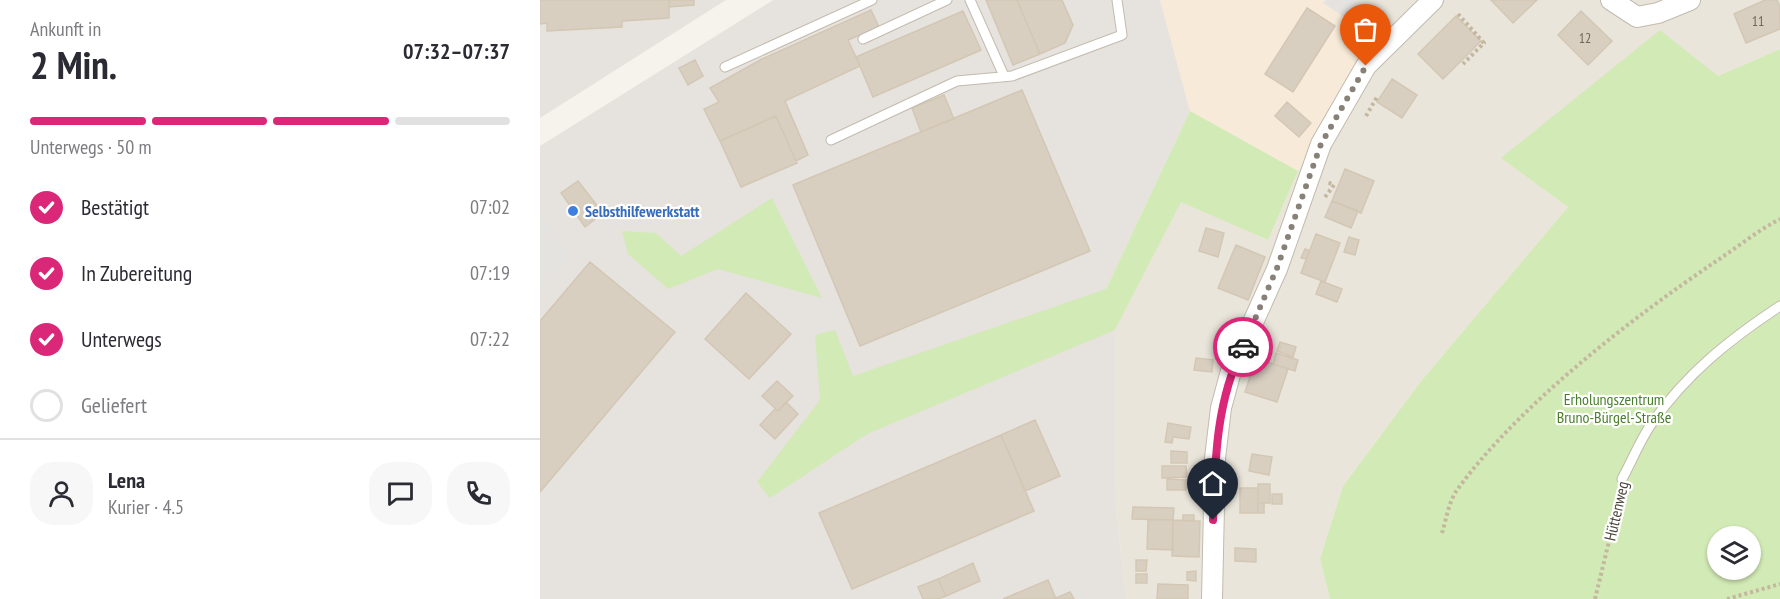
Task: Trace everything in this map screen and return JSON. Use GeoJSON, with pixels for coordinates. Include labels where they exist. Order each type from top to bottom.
{"type":"FeatureCollection","features":[{"type":"Feature","properties":{"kind":"street"},"geometry":{"type":"LineString","coordinates":[[1212,599],[1215,458],[1221,408],[1231,371],[1277,268],[1321,144],[1366,66],[1433,0]]}},
{"type":"Feature","properties":{"kind":"street"},"geometry":{"type":"LineString","coordinates":[[1611,0],[1637,17],[1658,13],[1690,0]]}},
{"type":"Feature","properties":{"kind":"lane"},"geometry":{"type":"LineString","coordinates":[[725,67],[872,0]]}},
{"type":"Feature","properties":{"kind":"lane"},"geometry":{"type":"LineString","coordinates":[[863,39],[947,0]]}},
{"type":"Feature","properties":{"kind":"lane"},"geometry":{"type":"LineString","coordinates":[[970,0],[1004,76]]}},
{"type":"Feature","properties":{"kind":"lane"},"geometry":{"type":"LineString","coordinates":[[831,140],[957,81],[1004,76],[1122,35],[1117,0]]}},
{"type":"Feature","properties":{"kind":"lane","name":"Hüttenweg"},"geometry":{"type":"LineString","coordinates":[[1622,479],[1651,424],[1683,384],[1730,339],[1780,306]]}},
{"type":"Feature","properties":{"kind":"path"},"geometry":{"type":"LineString","coordinates":[[1458,14],[1484,43],[1463,64]]}},
{"type":"Feature","properties":{"kind":"path"},"geometry":{"type":"LineString","coordinates":[[1366,116],[1377,97]]}},
{"type":"Feature","properties":{"kind":"path"},"geometry":{"type":"LineString","coordinates":[[1442,533],[1455,493],[1497,443],[1537,404],[1607,342],[1685,282],[1780,219]]}},
{"type":"Feature","properties":{"kind":"path","name":"Hüttenweg"},"geometry":{"type":"LineString","coordinates":[[1596,599],[1619,507],[1622,479]]}},
{"type":"Feature","properties":{"kind":"path"},"geometry":{"type":"LineString","coordinates":[[1727,599],[1780,584]]}},
{"type":"Feature","properties":{"kind":"shaded area"},"geometry":{"type":"Polygon","coordinates":[[[540,0],[726,0],[540,118],[540,0]]]}},
{"type":"Feature","properties":{"kind":"shaded area"},"geometry":{"type":"Polygon","coordinates":[[[773,0],[1160,0],[1190,111],[1106,289],[1115,330],[1116,508],[1126,599],[540,599],[540,146],[773,0]]]}},
{"type":"Feature","properties":{"kind":"shaded area"},"geometry":{"type":"Polygon","coordinates":[[[1160,0],[1343,0],[1386,45],[1366,66],[1298,171],[1190,111],[1160,0]]]}},
{"type":"Feature","properties":{"kind":"shaded area"},"geometry":{"type":"Polygon","coordinates":[[[1326,0],[1355,0],[1376,14],[1364,30],[1323,3],[1326,0]]]}},
{"type":"Feature","properties":{"kind":"shaded area"},"geometry":{"type":"Polygon","coordinates":[[[1343,0],[1780,0],[1780,49],[1718,76],[1502,158],[1568,207],[1422,380],[1343,486],[1320,559],[1330,599],[1126,599],[1116,508],[1115,330],[1181,201],[1268,240],[1298,171],[1366,66],[1343,0]]]}},
{"type":"Feature","properties":{"kind":"shaded area"},"geometry":{"type":"Polygon","coordinates":[[[542,216],[571,258],[540,293],[540,217],[542,216]]]}},
{"type":"Feature","properties":{"kind":"green space","name":"Erholungszentrum Bruno-Bürgel-Straße"},"geometry":{"type":"Polygon","coordinates":[[[1660,30],[1718,76],[1780,49],[1780,599],[1330,599],[1320,559],[1343,486],[1422,380],[1568,207],[1501,158],[1660,30]]]}},
{"type":"Feature","properties":{"kind":"green space"},"geometry":{"type":"Polygon","coordinates":[[[1190,111],[1298,171],[1268,240],[1181,202],[1115,330],[867,434],[770,498],[757,482],[820,400],[815,335],[835,330],[853,376],[1106,289],[1190,111]]]}},
{"type":"Feature","properties":{"kind":"green space"},"geometry":{"type":"Polygon","coordinates":[[[772,198],[822,298],[718,269],[668,289],[628,254],[622,231],[656,233],[681,256],[772,198]]]}},
{"type":"Feature","properties":{"kind":"building"},"geometry":{"type":"Polygon","coordinates":[[[540,0],[669,0],[669,18],[622,21],[622,27],[547,31],[547,23],[540,24],[540,0]]]}},
{"type":"Feature","properties":{"kind":"building"},"geometry":{"type":"Polygon","coordinates":[[[669,0],[694,0],[694,5],[669,7],[669,0]]]}},
{"type":"Feature","properties":{"kind":"building"},"geometry":{"type":"Polygon","coordinates":[[[986,0],[1017,0],[1040,54],[1013,65],[986,0]]]}},
{"type":"Feature","properties":{"kind":"building"},"geometry":{"type":"Polygon","coordinates":[[[1017,0],[1062,0],[1073,25],[1065,43],[1040,54],[1017,0]]]}},
{"type":"Feature","properties":{"kind":"building"},"geometry":{"type":"Polygon","coordinates":[[[1491,0],[1537,0],[1513,23],[1491,0]]]}},
{"type":"Feature","properties":{"kind":"building"},"geometry":{"type":"Polygon","coordinates":[[[1765,0],[1777,0],[1780,7],[1780,29],[1746,43],[1734,14],[1765,0]]]}},
{"type":"Feature","properties":{"kind":"building"},"geometry":{"type":"Polygon","coordinates":[[[1307,8],[1335,26],[1293,92],[1265,74],[1307,8]]]}},
{"type":"Feature","properties":{"kind":"building"},"geometry":{"type":"Polygon","coordinates":[[[871,10],[879,27],[848,40],[860,66],[785,101],[808,155],[796,161],[776,116],[720,141],[704,109],[719,102],[710,88],[762,59],[871,10]]]}},
{"type":"Feature","properties":{"kind":"building"},"geometry":{"type":"Polygon","coordinates":[[[963,11],[981,50],[873,97],[856,57],[963,11]]]}},
{"type":"Feature","properties":{"kind":"building"},"geometry":{"type":"Polygon","coordinates":[[[1581,11],[1612,41],[1588,65],[1558,35],[1581,11]]]}},
{"type":"Feature","properties":{"kind":"building"},"geometry":{"type":"Polygon","coordinates":[[[1456,16],[1481,41],[1443,79],[1418,54],[1456,16]]]}},
{"type":"Feature","properties":{"kind":"building"},"geometry":{"type":"Polygon","coordinates":[[[695,60],[703,76],[688,85],[679,68],[695,60]]]}},
{"type":"Feature","properties":{"kind":"building"},"geometry":{"type":"Polygon","coordinates":[[[1392,79],[1417,95],[1402,118],[1377,102],[1392,79]]]}},
{"type":"Feature","properties":{"kind":"building"},"geometry":{"type":"Polygon","coordinates":[[[1022,90],[1090,251],[860,346],[793,185],[1022,90]]]}},
{"type":"Feature","properties":{"kind":"building"},"geometry":{"type":"Polygon","coordinates":[[[944,95],[954,119],[921,132],[912,108],[944,95]]]}},
{"type":"Feature","properties":{"kind":"building"},"geometry":{"type":"Polygon","coordinates":[[[1287,102],[1311,123],[1299,137],[1275,116],[1287,102]]]}},
{"type":"Feature","properties":{"kind":"building"},"geometry":{"type":"Polygon","coordinates":[[[776,116],[797,163],[741,187],[720,141],[776,116]]]}},
{"type":"Feature","properties":{"kind":"building"},"geometry":{"type":"Polygon","coordinates":[[[1345,169],[1374,181],[1361,213],[1332,201],[1345,169]]]}},
{"type":"Feature","properties":{"kind":"building"},"geometry":{"type":"Polygon","coordinates":[[[578,181],[603,213],[585,227],[561,193],[578,181]]]}},
{"type":"Feature","properties":{"kind":"building"},"geometry":{"type":"Polygon","coordinates":[[[1332,201],[1358,211],[1351,228],[1325,217],[1332,201]]]}},
{"type":"Feature","properties":{"kind":"building"},"geometry":{"type":"Polygon","coordinates":[[[1206,228],[1224,233],[1218,257],[1199,251],[1206,228]]]}},
{"type":"Feature","properties":{"kind":"building"},"geometry":{"type":"Polygon","coordinates":[[[1316,234],[1340,243],[1325,282],[1301,273],[1316,234]]]}},
{"type":"Feature","properties":{"kind":"building"},"geometry":{"type":"Polygon","coordinates":[[[1349,237],[1359,240],[1355,255],[1344,252],[1349,237]]]}},
{"type":"Feature","properties":{"kind":"building"},"geometry":{"type":"Polygon","coordinates":[[[1236,245],[1265,257],[1248,300],[1218,288],[1236,245]]]}},
{"type":"Feature","properties":{"kind":"building"},"geometry":{"type":"Polygon","coordinates":[[[1305,249],[1310,251],[1306,259],[1301,258],[1305,249]]]}},
{"type":"Feature","properties":{"kind":"building"},"geometry":{"type":"Polygon","coordinates":[[[590,262],[675,332],[540,492],[540,321],[590,262]]]}},
{"type":"Feature","properties":{"kind":"building"},"geometry":{"type":"Polygon","coordinates":[[[1321,281],[1342,289],[1337,302],[1316,294],[1321,281]]]}},
{"type":"Feature","properties":{"kind":"building"},"geometry":{"type":"Polygon","coordinates":[[[746,293],[791,334],[749,379],[705,339],[746,293]]]}},
{"type":"Feature","properties":{"kind":"building"},"geometry":{"type":"Polygon","coordinates":[[[1280,342],[1296,347],[1293,357],[1277,351],[1280,342]]]}},
{"type":"Feature","properties":{"kind":"building"},"geometry":{"type":"Polygon","coordinates":[[[1276,353],[1298,360],[1295,371],[1273,364],[1276,353]]]}},
{"type":"Feature","properties":{"kind":"building"},"geometry":{"type":"Polygon","coordinates":[[[1196,358],[1213,360],[1212,372],[1194,370],[1196,358]]]}},
{"type":"Feature","properties":{"kind":"building"},"geometry":{"type":"Polygon","coordinates":[[[1256,358],[1288,369],[1277,402],[1245,392],[1256,358]]]}},
{"type":"Feature","properties":{"kind":"building"},"geometry":{"type":"Polygon","coordinates":[[[777,381],[793,396],[778,411],[762,396],[777,381]]]}},
{"type":"Feature","properties":{"kind":"building"},"geometry":{"type":"Polygon","coordinates":[[[786,402],[798,414],[775,439],[760,425],[775,409],[778,411],[786,402]]]}},
{"type":"Feature","properties":{"kind":"building"},"geometry":{"type":"Polygon","coordinates":[[[1035,420],[1060,476],[1025,491],[1001,435],[1035,420]]]}},
{"type":"Feature","properties":{"kind":"building"},"geometry":{"type":"Polygon","coordinates":[[[1168,423],[1191,427],[1189,439],[1173,437],[1172,443],[1165,442],[1168,423]]]}},
{"type":"Feature","properties":{"kind":"building"},"geometry":{"type":"Polygon","coordinates":[[[1001,435],[1034,511],[852,589],[819,513],[1001,435]]]}},
{"type":"Feature","properties":{"kind":"building"},"geometry":{"type":"Polygon","coordinates":[[[1171,451],[1187,452],[1187,463],[1171,463],[1171,451]]]}},
{"type":"Feature","properties":{"kind":"building"},"geometry":{"type":"Polygon","coordinates":[[[1252,454],[1272,457],[1269,475],[1249,471],[1252,454]]]}},
{"type":"Feature","properties":{"kind":"building"},"geometry":{"type":"Polygon","coordinates":[[[1162,466],[1186,466],[1187,477],[1162,478],[1162,466]]]}},
{"type":"Feature","properties":{"kind":"building"},"geometry":{"type":"Polygon","coordinates":[[[1167,479],[1186,480],[1186,490],[1167,490],[1167,479]]]}},
{"type":"Feature","properties":{"kind":"building"},"geometry":{"type":"Polygon","coordinates":[[[1258,484],[1270,484],[1270,503],[1258,503],[1258,484]]]}},
{"type":"Feature","properties":{"kind":"building"},"geometry":{"type":"Polygon","coordinates":[[[1240,488],[1258,488],[1258,513],[1240,513],[1240,488]]]}},
{"type":"Feature","properties":{"kind":"building"},"geometry":{"type":"Polygon","coordinates":[[[1272,494],[1282,494],[1282,504],[1272,504],[1272,494]]]}},
{"type":"Feature","properties":{"kind":"building"},"geometry":{"type":"Polygon","coordinates":[[[1258,503],[1264,503],[1264,513],[1258,513],[1258,503]]]}},
{"type":"Feature","properties":{"kind":"building"},"geometry":{"type":"Polygon","coordinates":[[[1133,507],[1174,508],[1173,520],[1132,519],[1133,507]]]}},
{"type":"Feature","properties":{"kind":"building"},"geometry":{"type":"Polygon","coordinates":[[[1183,515],[1194,515],[1194,521],[1183,521],[1183,515]]]}},
{"type":"Feature","properties":{"kind":"building"},"geometry":{"type":"Polygon","coordinates":[[[1148,520],[1173,520],[1173,550],[1147,549],[1148,520]]]}},
{"type":"Feature","properties":{"kind":"building"},"geometry":{"type":"Polygon","coordinates":[[[1173,520],[1200,521],[1199,557],[1172,556],[1173,520]]]}},
{"type":"Feature","properties":{"kind":"building"},"geometry":{"type":"Polygon","coordinates":[[[1235,548],[1256,549],[1256,562],[1235,561],[1235,548]]]}},
{"type":"Feature","properties":{"kind":"building"},"geometry":{"type":"Polygon","coordinates":[[[1136,560],[1147,560],[1146,571],[1136,571],[1136,560]]]}},
{"type":"Feature","properties":{"kind":"building"},"geometry":{"type":"Polygon","coordinates":[[[973,563],[980,581],[946,596],[938,579],[973,563]]]}},
{"type":"Feature","properties":{"kind":"building"},"geometry":{"type":"Polygon","coordinates":[[[1196,571],[1196,581],[1187,580],[1187,572],[1196,571]]]}},
{"type":"Feature","properties":{"kind":"building"},"geometry":{"type":"Polygon","coordinates":[[[1136,574],[1147,574],[1147,583],[1136,583],[1136,574]]]}},
{"type":"Feature","properties":{"kind":"building"},"geometry":{"type":"Polygon","coordinates":[[[938,579],[946,596],[938,599],[923,599],[918,587],[938,579]]]}},
{"type":"Feature","properties":{"kind":"building"},"geometry":{"type":"Polygon","coordinates":[[[1048,580],[1056,599],[1003,599],[1048,580]]]}},
{"type":"Feature","properties":{"kind":"building"},"geometry":{"type":"Polygon","coordinates":[[[1158,584],[1188,585],[1188,599],[1157,599],[1158,584]]]}},
{"type":"Feature","properties":{"kind":"building"},"geometry":{"type":"Polygon","coordinates":[[[1070,592],[1074,599],[1056,599],[1056,598],[1070,592]]]}},
{"type":"Feature","properties":{"kind":"way so far"},"geometry":{"type":"LineString","coordinates":[[1243,347],[1277,268],[1321,144],[1366,66]]}},
{"type":"Feature","properties":{"kind":"place","name":"Selbsthilfewerkstatt"},"geometry":{"type":"Point","coordinates":[573,211]}},
{"type":"Feature","properties":{"kind":"route"},"geometry":{"type":"LineString","coordinates":[[1213,520],[1214,470],[1221,408],[1231,371],[1243,347]]}}]}
